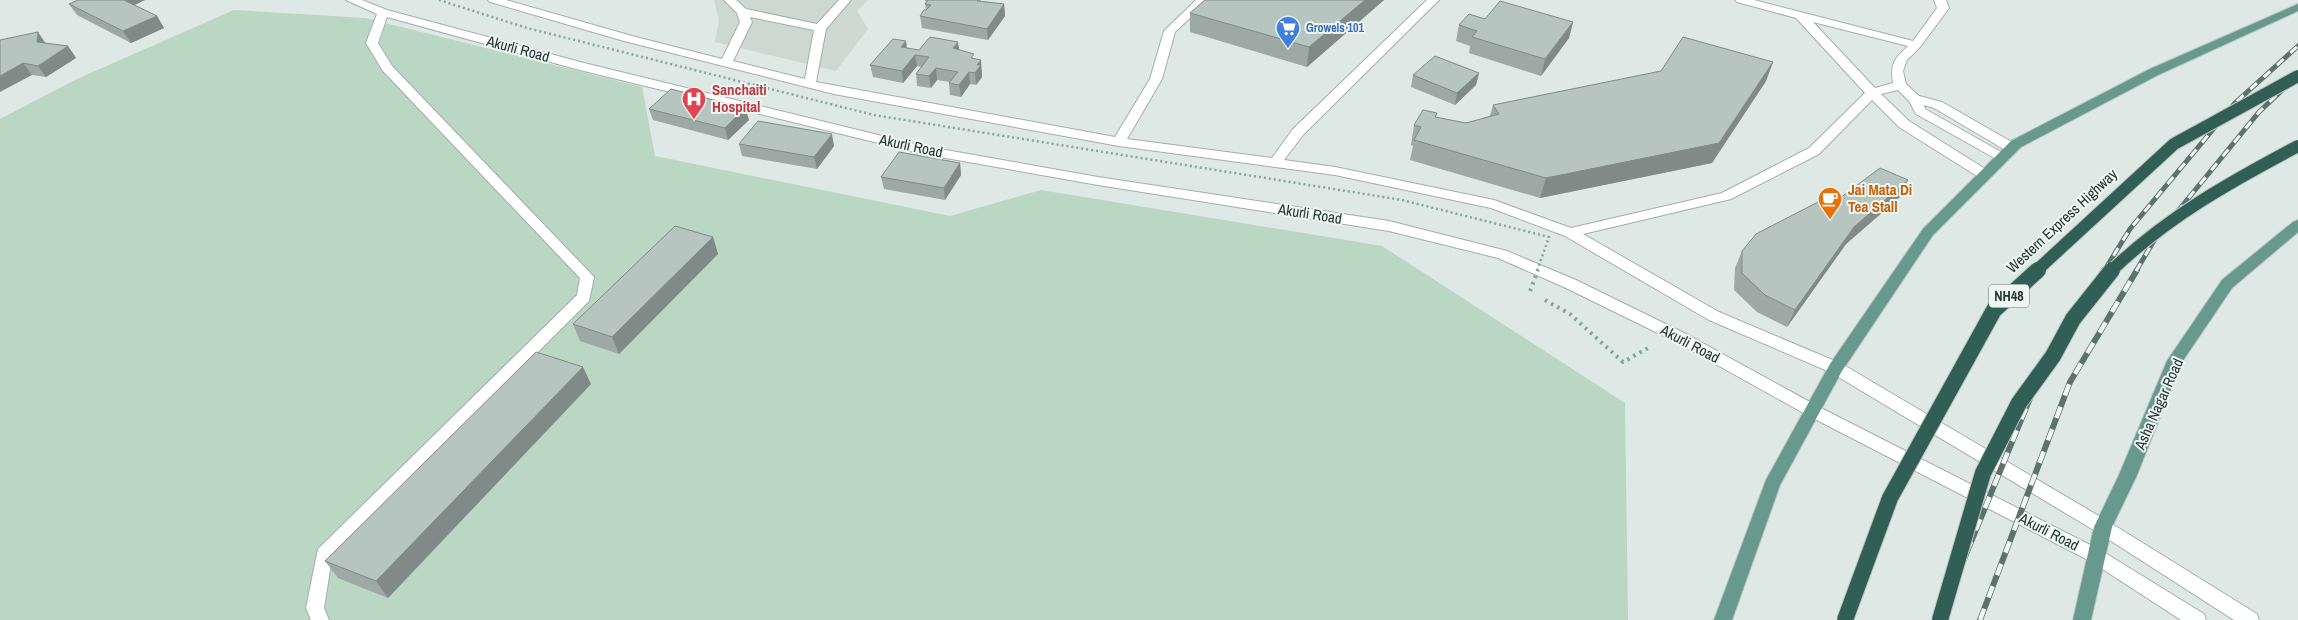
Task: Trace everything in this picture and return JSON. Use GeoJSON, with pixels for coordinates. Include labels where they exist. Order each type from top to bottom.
{"type":"FeatureCollection","features":[{"type":"Feature","properties":{"kind":"highway","name":"Western Express Highway"},"geometry":{"type":"LineString","coordinates":[[1845,620],[1890,498],[1994,310],[2174,144],[2298,76]]}},
{"type":"Feature","properties":{"kind":"highway"},"geometry":{"type":"LineString","coordinates":[[1940,620],[1983,472],[2019,403],[2054,356],[2073,319],[2112,270],[2170,220],[2241,176],[2298,146]]}},
{"type":"Feature","properties":{"kind":"main road"},"geometry":{"type":"LineString","coordinates":[[1723,620],[1772,485],[1836,368],[1928,232],[2007,153],[2154,72],[2298,8]]}},
{"type":"Feature","properties":{"kind":"main road","name":"Asha Nagar Road"},"geometry":{"type":"LineString","coordinates":[[2082,620],[2103,527],[2128,475],[2175,361],[2227,284],[2298,225]]}},
{"type":"Feature","properties":{"kind":"street","name":"Akurli Road"},"geometry":{"type":"LineString","coordinates":[[352,0],[383,12],[580,66],[923,150],[1098,181],[1389,226],[1502,254],[1571,284],[1681,338],[1812,411],[2096,556],[2197,620]]}},
{"type":"Feature","properties":{"kind":"street","name":"Akurli Road"},"geometry":{"type":"LineString","coordinates":[[494,0],[628,40],[810,84],[1119,142],[1335,172],[1494,204],[1570,233],[1714,316],[1836,368],[2103,527],[2250,620]]}},
{"type":"Feature","properties":{"kind":"street"},"geometry":{"type":"LineString","coordinates":[[726,63],[746,22],[742,12],[730,0]]}},
{"type":"Feature","properties":{"kind":"street"},"geometry":{"type":"LineString","coordinates":[[810,84],[811,67],[820,28],[845,0]]}},
{"type":"Feature","properties":{"kind":"street"},"geometry":{"type":"LineString","coordinates":[[1119,142],[1156,79],[1170,31],[1203,0]]}},
{"type":"Feature","properties":{"kind":"street"},"geometry":{"type":"LineString","coordinates":[[1275,163],[1298,132],[1433,0]]}},
{"type":"Feature","properties":{"kind":"street"},"geometry":{"type":"LineString","coordinates":[[1741,0],[1916,45]]}},
{"type":"Feature","properties":{"kind":"street"},"geometry":{"type":"LineString","coordinates":[[1940,0],[1943,8],[1916,45],[1900,59],[1897,71],[1900,85],[1915,98],[1920,111],[2007,153]]}},
{"type":"Feature","properties":{"kind":"street"},"geometry":{"type":"LineString","coordinates":[[320,620],[316,608],[324,554],[584,297],[587,277],[387,68],[372,43],[383,12]]}},
{"type":"Feature","properties":{"kind":"street"},"geometry":{"type":"LineString","coordinates":[[742,12],[820,28]]}},
{"type":"Feature","properties":{"kind":"street"},"geometry":{"type":"LineString","coordinates":[[1801,16],[1872,93],[1904,124],[1985,175]]}},
{"type":"Feature","properties":{"kind":"street"},"geometry":{"type":"LineString","coordinates":[[1570,233],[1726,196],[1814,150],[1872,93],[1900,85]]}},
{"type":"Feature","properties":{"kind":"path"},"geometry":{"type":"LineString","coordinates":[[439,0],[527,28],[874,115],[1402,200],[1549,238],[1530,291],[1570,314],[1624,362]]}},
{"type":"Feature","properties":{"kind":"shaded area"},"geometry":{"type":"Polygon","coordinates":[[[714,0],[868,0],[857,11],[868,29],[836,71],[715,42],[719,20],[714,0]]]}},
{"type":"Feature","properties":{"kind":"green space"},"geometry":{"type":"Polygon","coordinates":[[[234,10],[365,18],[642,87],[655,156],[950,216],[1041,190],[1382,246],[1625,403],[1628,620],[0,620],[0,119],[77,79],[234,10]]]}},
{"type":"Feature","properties":{"kind":"building"},"geometry":{"type":"Polygon","coordinates":[[[78,0],[124,0],[157,16],[123,31],[69,4],[78,0]]]}},
{"type":"Feature","properties":{"kind":"building"},"geometry":{"type":"Polygon","coordinates":[[[928,0],[978,0],[1004,4],[987,29],[920,16],[931,5],[925,4],[928,0]]]}},
{"type":"Feature","properties":{"kind":"building"},"geometry":{"type":"Polygon","coordinates":[[[1205,0],[1365,0],[1309,47],[1190,13],[1205,0]]]}},
{"type":"Feature","properties":{"kind":"building"},"geometry":{"type":"Polygon","coordinates":[[[1500,1],[1573,22],[1545,59],[1472,37],[1477,31],[1459,25],[1469,14],[1485,19],[1500,1]]]}},
{"type":"Feature","properties":{"kind":"building"},"geometry":{"type":"Polygon","coordinates":[[[38,32],[37,42],[68,46],[38,66],[23,63],[0,76],[0,40],[38,32]]]}},
{"type":"Feature","properties":{"kind":"building"},"geometry":{"type":"Polygon","coordinates":[[[930,37],[958,42],[953,48],[974,54],[971,58],[981,60],[977,65],[981,65],[975,73],[969,72],[959,85],[949,83],[958,72],[936,68],[929,76],[916,74],[929,57],[915,55],[902,71],[870,65],[893,39],[906,41],[901,47],[919,50],[930,37]]]}},
{"type":"Feature","properties":{"kind":"building"},"geometry":{"type":"Polygon","coordinates":[[[1683,37],[1773,62],[1719,143],[1546,178],[1414,140],[1421,127],[1414,125],[1423,110],[1437,113],[1435,117],[1466,123],[1499,114],[1493,105],[1661,71],[1683,37]]]}},
{"type":"Feature","properties":{"kind":"building"},"geometry":{"type":"Polygon","coordinates":[[[1435,56],[1479,73],[1457,93],[1413,75],[1435,56]]]}},
{"type":"Feature","properties":{"kind":"building"},"geometry":{"type":"Polygon","coordinates":[[[671,89],[745,108],[725,128],[649,109],[671,89]]]}},
{"type":"Feature","properties":{"kind":"building"},"geometry":{"type":"Polygon","coordinates":[[[758,121],[832,134],[814,157],[739,144],[758,121]]]}},
{"type":"Feature","properties":{"kind":"building"},"geometry":{"type":"Polygon","coordinates":[[[899,152],[960,163],[944,188],[881,177],[899,152]]]}},
{"type":"Feature","properties":{"kind":"building"},"geometry":{"type":"Polygon","coordinates":[[[1880,168],[1908,180],[1854,227],[1795,310],[1765,295],[1742,273],[1742,251],[1756,234],[1818,202],[1828,207],[1880,168]]]}},
{"type":"Feature","properties":{"kind":"building"},"geometry":{"type":"Polygon","coordinates":[[[675,226],[713,237],[612,337],[573,324],[675,226]]]}},
{"type":"Feature","properties":{"kind":"building"},"geometry":{"type":"Polygon","coordinates":[[[536,352],[583,367],[376,581],[325,561],[536,352]]]}},
{"type":"Feature","properties":{"kind":"railway"},"geometry":{"type":"LineString","coordinates":[[2104,271],[2130,229],[2235,103],[2298,46]]}},
{"type":"Feature","properties":{"kind":"railway"},"geometry":{"type":"LineString","coordinates":[[2136,271],[2155,239],[2259,112],[2298,75]]}},
{"type":"Feature","properties":{"kind":"railway"},"geometry":{"type":"LineString","coordinates":[[1942,620],[1950,593],[2042,369],[2104,270]]}},
{"type":"Feature","properties":{"kind":"railway"},"geometry":{"type":"LineString","coordinates":[[1980,620],[2070,382],[2137,270]]}},
{"type":"Feature","properties":{"kind":"place","name":"Growels 101"},"geometry":{"type":"Point","coordinates":[1288,49]}},
{"type":"Feature","properties":{"kind":"place","name":"Sanchaiti Hospital"},"geometry":{"type":"Point","coordinates":[694,120]}},
{"type":"Feature","properties":{"kind":"place","name":"Jai Mata Di Tea Stall"},"geometry":{"type":"Point","coordinates":[1830,220]}}]}
